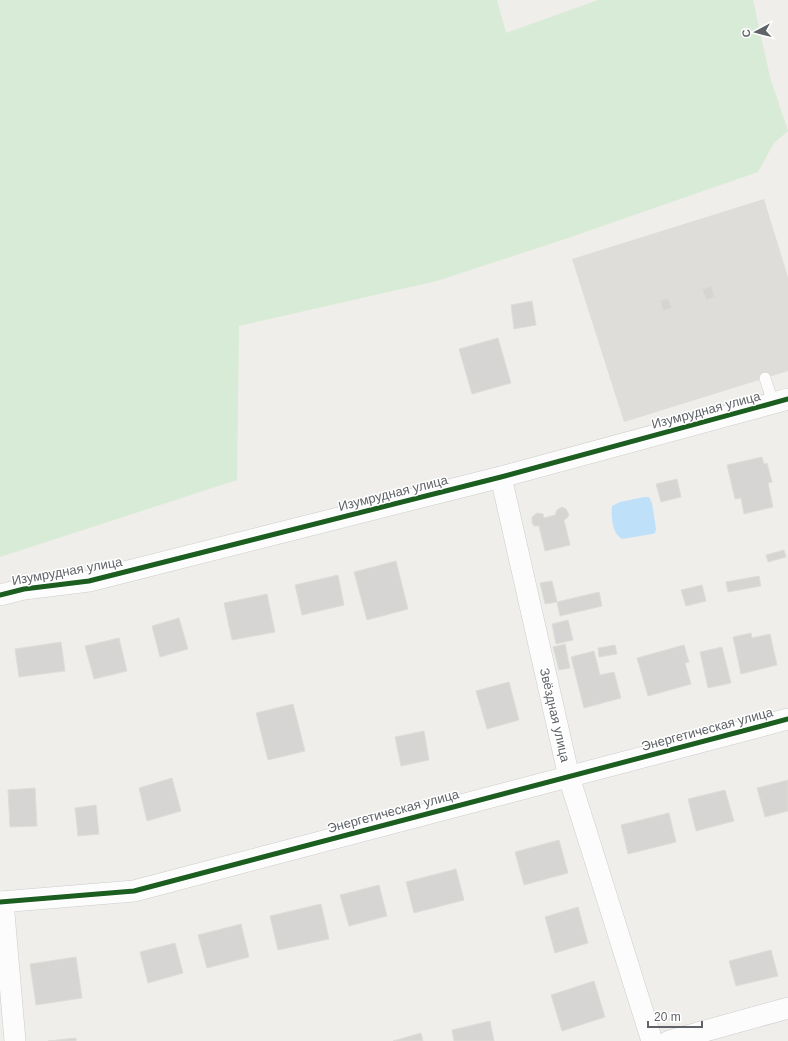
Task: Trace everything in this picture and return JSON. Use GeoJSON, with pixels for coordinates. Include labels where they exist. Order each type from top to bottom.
{"type":"FeatureCollection","features":[{"type":"Feature","properties":{"kind":"street","name":"Изумрудная улица"},"geometry":{"type":"LineString","coordinates":[[0,595],[24,589],[89,581],[501,477],[780,401]]}},
{"type":"Feature","properties":{"kind":"street","name":"Звёздная улица"},"geometry":{"type":"LineString","coordinates":[[501,477],[569,777],[652,1041]]}},
{"type":"Feature","properties":{"kind":"street","name":"Энергетическая улица"},"geometry":{"type":"LineString","coordinates":[[2,902],[134,890],[788,719]]}},
{"type":"Feature","properties":{"kind":"street"},"geometry":{"type":"LineString","coordinates":[[2,902],[14,1041]]}},
{"type":"Feature","properties":{"kind":"street"},"geometry":{"type":"LineString","coordinates":[[668,1041],[788,1008]]}},
{"type":"Feature","properties":{"kind":"lane"},"geometry":{"type":"LineString","coordinates":[[765,378],[780,401]]}},
{"type":"Feature","properties":{"kind":"shaded area"},"geometry":{"type":"Polygon","coordinates":[[[764,199],[788,277],[788,371],[624,422],[572,259],[764,199]]]}},
{"type":"Feature","properties":{"kind":"green space"},"geometry":{"type":"Polygon","coordinates":[[[0,0],[497,0],[506,33],[598,0],[753,0],[770,77],[788,131],[774,143],[758,172],[565,239],[437,281],[239,326],[237,480],[0,557],[0,0]]]}},
{"type":"Feature","properties":{"kind":"water"},"geometry":{"type":"Polygon","coordinates":[[[649,497],[652,503],[656,529],[655,533],[622,539],[614,529],[612,520],[612,506],[620,502],[649,497]]]}},
{"type":"Feature","properties":{"kind":"building"},"geometry":{"type":"Polygon","coordinates":[[[711,286],[715,297],[706,300],[702,289],[711,286]]]}},
{"type":"Feature","properties":{"kind":"building"},"geometry":{"type":"Polygon","coordinates":[[[668,298],[672,308],[663,311],[660,301],[668,298]]]}},
{"type":"Feature","properties":{"kind":"building"},"geometry":{"type":"Polygon","coordinates":[[[532,301],[536,325],[514,329],[511,305],[532,301]]]}},
{"type":"Feature","properties":{"kind":"building"},"geometry":{"type":"Polygon","coordinates":[[[498,338],[511,383],[472,394],[459,349],[498,338]]]}},
{"type":"Feature","properties":{"kind":"building"},"geometry":{"type":"Polygon","coordinates":[[[762,457],[764,464],[767,463],[772,482],[768,483],[773,507],[744,514],[741,498],[735,499],[727,465],[762,457]]]}},
{"type":"Feature","properties":{"kind":"building"},"geometry":{"type":"Polygon","coordinates":[[[677,479],[681,497],[661,502],[656,484],[677,479]]]}},
{"type":"Feature","properties":{"kind":"building"},"geometry":{"type":"Polygon","coordinates":[[[562,507],[566,509],[569,515],[564,520],[570,545],[545,551],[539,526],[534,526],[532,523],[532,517],[537,513],[543,514],[544,518],[555,515],[557,510],[562,507]]]}},
{"type":"Feature","properties":{"kind":"building"},"geometry":{"type":"Polygon","coordinates":[[[784,550],[786,557],[768,562],[766,555],[784,550]]]}},
{"type":"Feature","properties":{"kind":"building"},"geometry":{"type":"Polygon","coordinates":[[[396,561],[408,609],[367,620],[354,572],[396,561]]]}},
{"type":"Feature","properties":{"kind":"building"},"geometry":{"type":"Polygon","coordinates":[[[338,575],[344,605],[302,615],[295,585],[338,575]]]}},
{"type":"Feature","properties":{"kind":"building"},"geometry":{"type":"Polygon","coordinates":[[[759,576],[761,586],[728,592],[726,582],[759,576]]]}},
{"type":"Feature","properties":{"kind":"building"},"geometry":{"type":"Polygon","coordinates":[[[552,581],[557,602],[545,604],[540,583],[552,581]]]}},
{"type":"Feature","properties":{"kind":"building"},"geometry":{"type":"Polygon","coordinates":[[[702,585],[706,601],[686,606],[681,590],[702,585]]]}},
{"type":"Feature","properties":{"kind":"building"},"geometry":{"type":"Polygon","coordinates":[[[599,592],[602,606],[560,616],[557,602],[599,592]]]}},
{"type":"Feature","properties":{"kind":"building"},"geometry":{"type":"Polygon","coordinates":[[[267,594],[275,632],[232,640],[224,603],[267,594]]]}},
{"type":"Feature","properties":{"kind":"building"},"geometry":{"type":"Polygon","coordinates":[[[179,618],[188,649],[160,657],[152,626],[179,618]]]}},
{"type":"Feature","properties":{"kind":"building"},"geometry":{"type":"Polygon","coordinates":[[[568,620],[573,640],[556,644],[552,624],[568,620]]]}},
{"type":"Feature","properties":{"kind":"building"},"geometry":{"type":"Polygon","coordinates":[[[751,633],[752,638],[770,634],[777,665],[741,674],[733,637],[751,633]]]}},
{"type":"Feature","properties":{"kind":"building"},"geometry":{"type":"Polygon","coordinates":[[[119,638],[127,671],[94,679],[85,646],[119,638]]]}},
{"type":"Feature","properties":{"kind":"building"},"geometry":{"type":"Polygon","coordinates":[[[61,642],[65,671],[19,677],[15,649],[61,642]]]}},
{"type":"Feature","properties":{"kind":"building"},"geometry":{"type":"Polygon","coordinates":[[[565,644],[570,668],[559,670],[553,647],[565,644]]]}},
{"type":"Feature","properties":{"kind":"building"},"geometry":{"type":"Polygon","coordinates":[[[615,645],[617,654],[599,657],[598,648],[615,645]]]}},
{"type":"Feature","properties":{"kind":"building"},"geometry":{"type":"Polygon","coordinates":[[[684,645],[689,662],[685,663],[691,684],[648,696],[637,658],[684,645]]]}},
{"type":"Feature","properties":{"kind":"building"},"geometry":{"type":"Polygon","coordinates":[[[722,647],[731,683],[708,688],[700,652],[722,647]]]}},
{"type":"Feature","properties":{"kind":"building"},"geometry":{"type":"Polygon","coordinates":[[[594,651],[600,675],[614,672],[621,698],[584,708],[571,657],[594,651]]]}},
{"type":"Feature","properties":{"kind":"building"},"geometry":{"type":"Polygon","coordinates":[[[509,682],[519,720],[487,729],[476,691],[509,682]]]}},
{"type":"Feature","properties":{"kind":"building"},"geometry":{"type":"Polygon","coordinates":[[[293,704],[305,751],[268,760],[256,713],[293,704]]]}},
{"type":"Feature","properties":{"kind":"building"},"geometry":{"type":"Polygon","coordinates":[[[424,731],[429,760],[401,766],[395,737],[424,731]]]}},
{"type":"Feature","properties":{"kind":"building"},"geometry":{"type":"Polygon","coordinates":[[[172,778],[181,811],[147,821],[139,788],[172,778]]]}},
{"type":"Feature","properties":{"kind":"building"},"geometry":{"type":"Polygon","coordinates":[[[788,780],[788,811],[765,817],[757,788],[788,780]]]}},
{"type":"Feature","properties":{"kind":"building"},"geometry":{"type":"Polygon","coordinates":[[[35,788],[37,826],[10,827],[8,790],[35,788]]]}},
{"type":"Feature","properties":{"kind":"building"},"geometry":{"type":"Polygon","coordinates":[[[725,790],[734,821],[696,831],[688,799],[725,790]]]}},
{"type":"Feature","properties":{"kind":"building"},"geometry":{"type":"Polygon","coordinates":[[[96,805],[99,834],[78,836],[75,808],[96,805]]]}},
{"type":"Feature","properties":{"kind":"building"},"geometry":{"type":"Polygon","coordinates":[[[669,813],[676,842],[628,854],[621,825],[669,813]]]}},
{"type":"Feature","properties":{"kind":"building"},"geometry":{"type":"Polygon","coordinates":[[[559,840],[568,873],[524,885],[515,852],[559,840]]]}},
{"type":"Feature","properties":{"kind":"building"},"geometry":{"type":"Polygon","coordinates":[[[456,869],[464,900],[414,913],[406,882],[456,869]]]}},
{"type":"Feature","properties":{"kind":"building"},"geometry":{"type":"Polygon","coordinates":[[[379,885],[387,916],[349,926],[340,895],[379,885]]]}},
{"type":"Feature","properties":{"kind":"building"},"geometry":{"type":"Polygon","coordinates":[[[321,904],[329,939],[278,950],[270,916],[321,904]]]}},
{"type":"Feature","properties":{"kind":"building"},"geometry":{"type":"Polygon","coordinates":[[[578,907],[588,943],[555,953],[545,917],[578,907]]]}},
{"type":"Feature","properties":{"kind":"building"},"geometry":{"type":"Polygon","coordinates":[[[241,924],[249,957],[207,968],[198,935],[241,924]]]}},
{"type":"Feature","properties":{"kind":"building"},"geometry":{"type":"Polygon","coordinates":[[[175,943],[183,973],[148,983],[140,952],[175,943]]]}},
{"type":"Feature","properties":{"kind":"building"},"geometry":{"type":"Polygon","coordinates":[[[771,950],[778,976],[736,986],[729,961],[771,950]]]}},
{"type":"Feature","properties":{"kind":"building"},"geometry":{"type":"Polygon","coordinates":[[[76,957],[82,998],[36,1005],[30,964],[76,957]]]}},
{"type":"Feature","properties":{"kind":"building"},"geometry":{"type":"Polygon","coordinates":[[[594,981],[605,1017],[562,1031],[551,995],[594,981]]]}},
{"type":"Feature","properties":{"kind":"building"},"geometry":{"type":"Polygon","coordinates":[[[490,1021],[494,1041],[454,1041],[452,1030],[490,1021]]]}},
{"type":"Feature","properties":{"kind":"building"},"geometry":{"type":"Polygon","coordinates":[[[421,1033],[423,1041],[393,1041],[421,1033]]]}},
{"type":"Feature","properties":{"kind":"building"},"geometry":{"type":"Polygon","coordinates":[[[76,1038],[76,1041],[48,1041],[76,1038]]]}},
{"type":"Feature","properties":{"kind":"cycle path"},"geometry":{"type":"LineString","coordinates":[[0,595],[24,589],[89,581],[501,477],[788,399]]}},
{"type":"Feature","properties":{"kind":"cycle path"},"geometry":{"type":"LineString","coordinates":[[0,902],[134,891],[788,719]]}}]}
